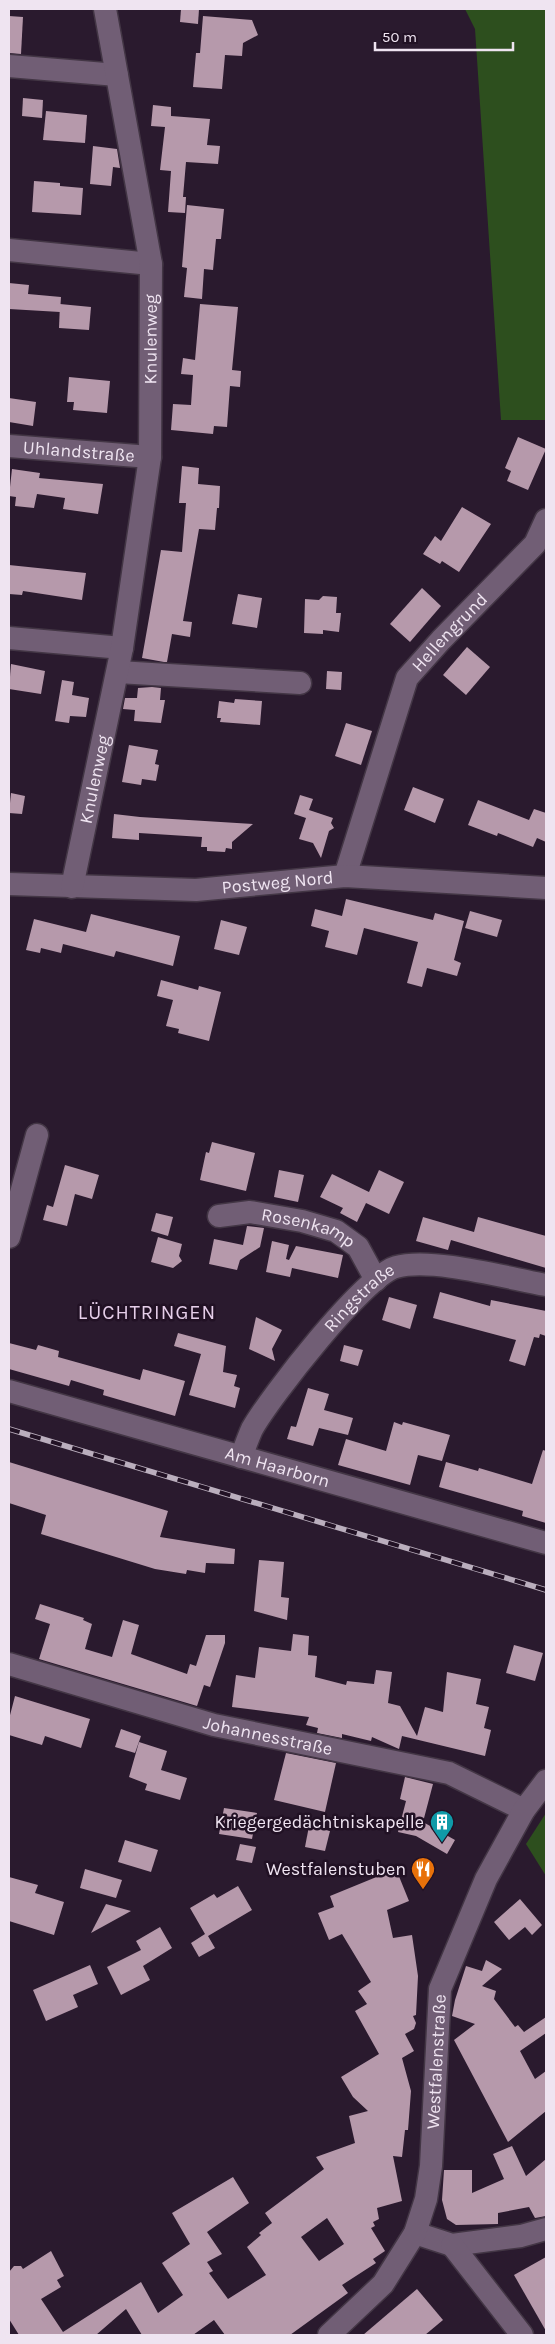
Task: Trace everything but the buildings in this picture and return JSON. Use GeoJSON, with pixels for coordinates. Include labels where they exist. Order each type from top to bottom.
{"type":"FeatureCollection","features":[{"type":"Feature","properties":{"kind":"street","name":"Knulenweg"},"geometry":{"type":"LineString","coordinates":[[72,887],[118,672],[150,458],[151,264],[105,9]]}},
{"type":"Feature","properties":{"kind":"street"},"geometry":{"type":"LineString","coordinates":[[9,66],[117,76]]}},
{"type":"Feature","properties":{"kind":"street"},"geometry":{"type":"LineString","coordinates":[[9,250],[151,264]]}},
{"type":"Feature","properties":{"kind":"street","name":"Uhlandstraße"},"geometry":{"type":"LineString","coordinates":[[9,446],[150,458]]}},
{"type":"Feature","properties":{"kind":"street","name":"Hellengrund"},"geometry":{"type":"LineString","coordinates":[[346,876],[408,678],[441,640],[535,544],[546,520]]}},
{"type":"Feature","properties":{"kind":"street"},"geometry":{"type":"LineString","coordinates":[[9,638],[122,648]]}},
{"type":"Feature","properties":{"kind":"street"},"geometry":{"type":"LineString","coordinates":[[118,672],[300,683]]}},
{"type":"Feature","properties":{"kind":"street","name":"Postweg Nord"},"geometry":{"type":"LineString","coordinates":[[9,884],[196,890],[346,876],[546,888]]}},
{"type":"Feature","properties":{"kind":"street"},"geometry":{"type":"LineString","coordinates":[[9,1237],[37,1135]]}},
{"type":"Feature","properties":{"kind":"street","name":"Rosenkamp"},"geometry":{"type":"LineString","coordinates":[[219,1216],[250,1212],[302,1221],[336,1231],[358,1247],[376,1280]]}},
{"type":"Feature","properties":{"kind":"street","name":"Ringstraße"},"geometry":{"type":"LineString","coordinates":[[241,1457],[253,1428],[277,1393],[336,1319],[386,1271],[396,1267],[428,1264],[546,1285]]}},
{"type":"Feature","properties":{"kind":"street","name":"Am Haarborn"},"geometry":{"type":"LineString","coordinates":[[9,1391],[546,1543]]}},
{"type":"Feature","properties":{"kind":"street","name":"Johannesstraße"},"geometry":{"type":"LineString","coordinates":[[9,1664],[214,1725],[450,1773],[524,1810]]}},
{"type":"Feature","properties":{"kind":"street","name":"Westfalenstraße"},"geometry":{"type":"LineString","coordinates":[[329,2335],[384,2284],[415,2233],[426,2199],[431,2166],[440,1989],[473,1905],[524,1810],[546,1781]]}},
{"type":"Feature","properties":{"kind":"street"},"geometry":{"type":"LineString","coordinates":[[415,2233],[452,2245],[521,2236],[546,2229]]}},
{"type":"Feature","properties":{"kind":"street"},"geometry":{"type":"LineString","coordinates":[[452,2245],[522,2335]]}},
{"type":"Feature","properties":{"kind":"green space"},"geometry":{"type":"Polygon","coordinates":[[[465,9],[546,9],[546,420],[501,420],[475,29],[465,9]]]}},
{"type":"Feature","properties":{"kind":"green space"},"geometry":{"type":"Polygon","coordinates":[[[546,1813],[546,1876],[526,1844],[546,1813]]]}},
{"type":"Feature","properties":{"kind":"railway"},"geometry":{"type":"LineString","coordinates":[[9,1429],[546,1590]]}},
{"type":"Feature","properties":{"kind":"place","name":"Kriegergedächtniskapelle"},"geometry":{"type":"Point","coordinates":[442,1843]}},
{"type":"Feature","properties":{"kind":"place","name":"Westfalenstuben"},"geometry":{"type":"Point","coordinates":[423,1890]}},
{"type":"Feature","properties":{"kind":"district","name":"LÜCHTRINGEN"},"geometry":{"type":"Point","coordinates":[147,1312]}}]}
